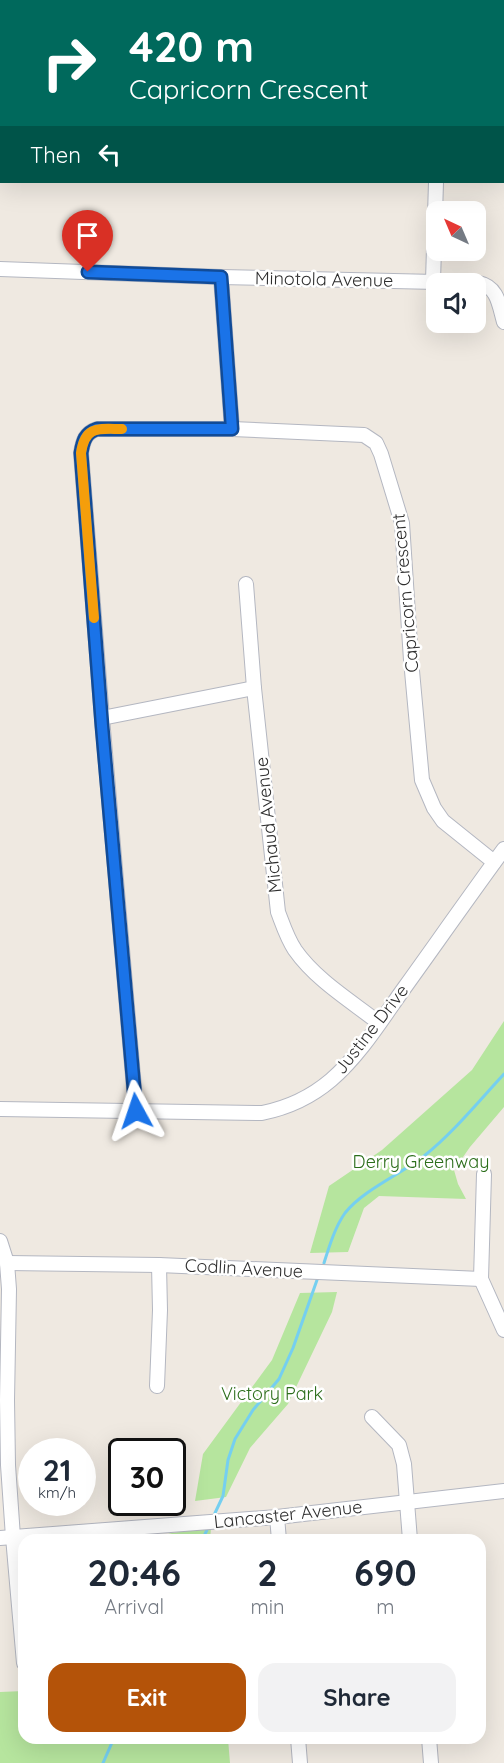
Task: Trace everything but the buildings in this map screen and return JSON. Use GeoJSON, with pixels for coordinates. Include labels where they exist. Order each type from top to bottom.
{"type":"FeatureCollection","features":[{"type":"Feature","properties":{"kind":"street"},"geometry":{"type":"LineString","coordinates":[[433,273],[436,183]]}},
{"type":"Feature","properties":{"kind":"street","name":"Minotola Avenue"},"geometry":{"type":"LineString","coordinates":[[0,269],[221,277],[426,281]]}},
{"type":"Feature","properties":{"kind":"street"},"geometry":{"type":"LineString","coordinates":[[221,277],[232,429]]}},
{"type":"Feature","properties":{"kind":"street"},"geometry":{"type":"LineString","coordinates":[[486,285],[497,296],[504,322]]}},
{"type":"Feature","properties":{"kind":"street","name":"Capricorn Crescent"},"geometry":{"type":"LineString","coordinates":[[136,1111],[81,453],[83,440],[90,431],[97,429],[232,429],[364,435],[376,443],[402,523],[422,780],[434,808],[443,821],[494,862]]}},
{"type":"Feature","properties":{"kind":"street","name":"Michaud Avenue"},"geometry":{"type":"LineString","coordinates":[[246,584],[254,688],[278,912],[285,932],[306,963],[324,981],[379,1023]]}},
{"type":"Feature","properties":{"kind":"street"},"geometry":{"type":"LineString","coordinates":[[102,718],[254,688]]}},
{"type":"Feature","properties":{"kind":"street","name":"Justine Drive"},"geometry":{"type":"LineString","coordinates":[[0,1109],[262,1113],[298,1102],[329,1081],[351,1061],[504,849]]}},
{"type":"Feature","properties":{"kind":"street"},"geometry":{"type":"LineString","coordinates":[[484,1174],[481,1279],[504,1330]]}},
{"type":"Feature","properties":{"kind":"street"},"geometry":{"type":"LineString","coordinates":[[0,1241],[7,1263],[9,1289],[6,1538],[18,1621]]}},
{"type":"Feature","properties":{"kind":"street","name":"Codlin Avenue"},"geometry":{"type":"LineString","coordinates":[[7,1263],[159,1265],[481,1279]]}},
{"type":"Feature","properties":{"kind":"street"},"geometry":{"type":"LineString","coordinates":[[157,1386],[159,1265]]}},
{"type":"Feature","properties":{"kind":"street"},"geometry":{"type":"LineString","coordinates":[[372,1417],[399,1445],[404,1464],[409,1534]]}},
{"type":"Feature","properties":{"kind":"street","name":"Lancaster Avenue"},"geometry":{"type":"LineString","coordinates":[[55,1534],[276,1516],[504,1491]]}},
{"type":"Feature","properties":{"kind":"street"},"geometry":{"type":"LineString","coordinates":[[276,1516],[278,1534]]}},
{"type":"Feature","properties":{"kind":"street"},"geometry":{"type":"LineString","coordinates":[[298,1744],[300,1763]]}},
{"type":"Feature","properties":{"kind":"street"},"geometry":{"type":"LineString","coordinates":[[429,1744],[431,1763]]}},
{"type":"Feature","properties":{"kind":"green space","name":"Derry Greenway"},"geometry":{"type":"Polygon","coordinates":[[[504,1021],[504,1107],[454,1170],[466,1199],[379,1196],[364,1208],[348,1252],[310,1253],[329,1186],[382,1150],[472,1070],[504,1021]]]}},
{"type":"Feature","properties":{"kind":"green space","name":"Victory Park"},"geometry":{"type":"Polygon","coordinates":[[[337,1292],[332,1312],[288,1404],[250,1448],[226,1497],[195,1501],[203,1454],[272,1360],[300,1293],[337,1292]]]}},
{"type":"Feature","properties":{"kind":"green space"},"geometry":{"type":"Polygon","coordinates":[[[211,1528],[210,1534],[168,1534],[211,1528]]]}},
{"type":"Feature","properties":{"kind":"green space"},"geometry":{"type":"Polygon","coordinates":[[[18,1691],[18,1744],[228,1744],[230,1763],[0,1763],[0,1692],[18,1691]]]}},
{"type":"Feature","properties":{"kind":"waterway"},"geometry":{"type":"LineString","coordinates":[[324,1263],[338,1224],[345,1213],[362,1197],[415,1163],[435,1147],[504,1074]]}},
{"type":"Feature","properties":{"kind":"waterway"},"geometry":{"type":"LineString","coordinates":[[215,1513],[223,1496],[228,1460],[235,1439],[253,1410],[279,1379],[293,1348],[317,1280]]}},
{"type":"Feature","properties":{"kind":"waterway"},"geometry":{"type":"LineString","coordinates":[[205,1534],[207,1530]]}},
{"type":"Feature","properties":{"kind":"waterway"},"geometry":{"type":"LineString","coordinates":[[103,1763],[111,1744]]}},
{"type":"Feature","properties":{"kind":"slow traffic"},"geometry":{"type":"LineString","coordinates":[[94,618],[81,453],[83,440],[90,431],[122,429]]}},
{"type":"Feature","properties":{"kind":"route"},"geometry":{"type":"LineString","coordinates":[[88,272],[221,277],[232,429],[97,429],[90,431],[83,440],[81,453],[136,1111]]}}]}
